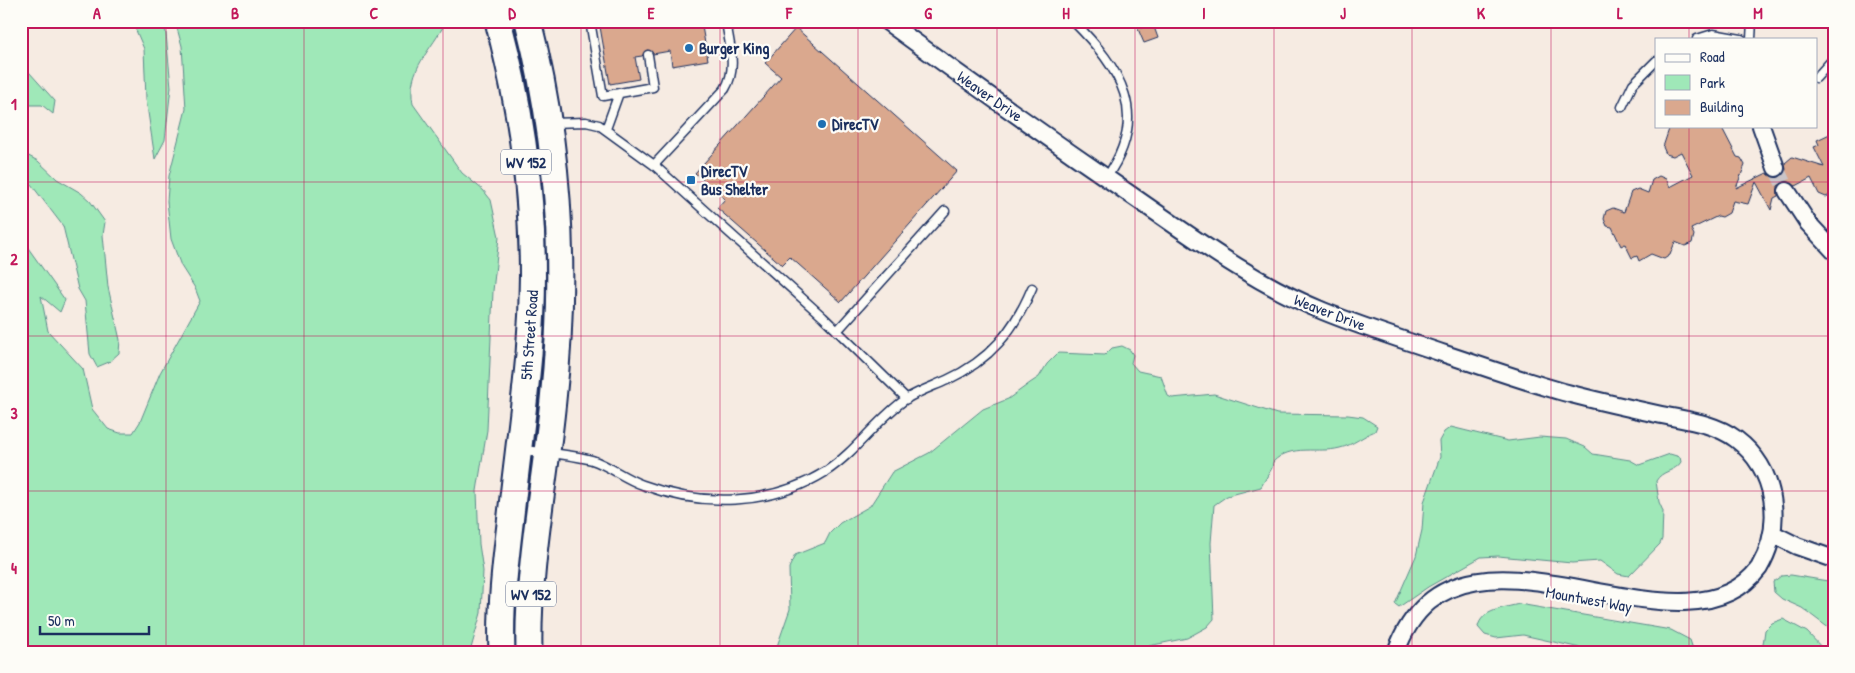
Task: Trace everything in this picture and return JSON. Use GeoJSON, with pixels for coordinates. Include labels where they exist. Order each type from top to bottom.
{"type":"FeatureCollection","features":[{"type":"Feature","properties":{"kind":"main road","name":"5th Street Road"},"geometry":{"type":"LineString","coordinates":[[498,21],[518,107],[530,191],[533,280],[529,352],[504,585],[502,652]]}},
{"type":"Feature","properties":{"kind":"main road","name":"5th Street Road"},"geometry":{"type":"LineString","coordinates":[[528,21],[550,123],[557,185],[561,291],[556,372],[529,613],[529,652]]}},
{"type":"Feature","properties":{"kind":"street","name":"Weaver Drive"},"geometry":{"type":"LineString","coordinates":[[886,21],[1106,178],[1255,278],[1285,295],[1326,312],[1482,366],[1571,394],[1695,422],[1723,431],[1747,449],[1764,473],[1774,502],[1773,534]]}},
{"type":"Feature","properties":{"kind":"street"},"geometry":{"type":"LineString","coordinates":[[1762,128],[1776,168]]}},
{"type":"Feature","properties":{"kind":"street"},"geometry":{"type":"LineString","coordinates":[[1787,191],[1808,223],[1834,251]]}},
{"type":"Feature","properties":{"kind":"street"},"geometry":{"type":"LineString","coordinates":[[1773,534],[1797,546],[1834,559]]}},
{"type":"Feature","properties":{"kind":"street","name":"Mountwest Way"},"geometry":{"type":"LineString","coordinates":[[1396,652],[1404,634],[1427,605],[1446,593],[1471,586],[1505,585],[1675,613],[1710,608],[1726,600],[1743,587],[1756,572],[1766,555],[1773,534]]}},
{"type":"Feature","properties":{"kind":"lane"},"geometry":{"type":"LineString","coordinates":[[590,21],[603,96],[653,87],[648,55]]}},
{"type":"Feature","properties":{"kind":"lane"},"geometry":{"type":"LineString","coordinates":[[654,165],[725,89],[730,80],[732,63],[726,21]]}},
{"type":"Feature","properties":{"kind":"lane"},"geometry":{"type":"LineString","coordinates":[[1073,21],[1109,59],[1124,90],[1128,115],[1125,137],[1119,158],[1106,178]]}},
{"type":"Feature","properties":{"kind":"lane"},"geometry":{"type":"LineString","coordinates":[[1751,38],[1752,21]]}},
{"type":"Feature","properties":{"kind":"lane"},"geometry":{"type":"LineString","coordinates":[[1700,38],[1713,34],[1735,38]]}},
{"type":"Feature","properties":{"kind":"lane"},"geometry":{"type":"LineString","coordinates":[[1818,76],[1834,58]]}},
{"type":"Feature","properties":{"kind":"lane"},"geometry":{"type":"LineString","coordinates":[[1622,107],[1633,84],[1655,62]]}},
{"type":"Feature","properties":{"kind":"lane"},"geometry":{"type":"LineString","coordinates":[[606,129],[618,93]]}},
{"type":"Feature","properties":{"kind":"lane"},"geometry":{"type":"LineString","coordinates":[[550,123],[586,122],[606,129],[654,165],[837,331],[907,399]]}},
{"type":"Feature","properties":{"kind":"lane"},"geometry":{"type":"LineString","coordinates":[[837,331],[945,211]]}},
{"type":"Feature","properties":{"kind":"lane"},"geometry":{"type":"LineString","coordinates":[[519,450],[547,452],[592,460],[642,485],[681,496],[714,500],[744,500],[786,490],[824,472],[859,445],[907,399],[967,370],[994,350],[1014,325],[1032,288]]}},
{"type":"Feature","properties":{"kind":"green space"},"geometry":{"type":"Polygon","coordinates":[[[132,21],[163,21],[166,33],[171,87],[165,140],[155,159],[146,99],[144,49],[132,21]]]}},
{"type":"Feature","properties":{"kind":"green space"},"geometry":{"type":"Polygon","coordinates":[[[175,21],[446,21],[422,60],[413,80],[413,104],[462,173],[483,190],[491,200],[499,237],[493,291],[487,430],[477,491],[479,544],[483,571],[481,613],[470,652],[21,652],[21,238],[65,300],[60,312],[41,296],[48,331],[83,369],[92,409],[108,429],[120,433],[133,433],[140,422],[160,373],[200,301],[195,288],[181,266],[171,239],[167,201],[169,176],[186,109],[182,46],[175,21]]]}},
{"type":"Feature","properties":{"kind":"green space"},"geometry":{"type":"Polygon","coordinates":[[[21,66],[29,72],[55,101],[53,114],[42,105],[29,105],[21,113],[21,66]]]}},
{"type":"Feature","properties":{"kind":"green space"},"geometry":{"type":"Polygon","coordinates":[[[21,152],[38,161],[57,179],[81,193],[90,201],[105,222],[103,235],[108,287],[120,340],[119,353],[109,362],[97,367],[90,354],[85,301],[78,289],[63,226],[21,171],[21,152]]]}},
{"type":"Feature","properties":{"kind":"green space"},"geometry":{"type":"Polygon","coordinates":[[[1122,346],[1130,350],[1133,355],[1131,363],[1138,371],[1161,376],[1168,396],[1172,398],[1214,394],[1277,414],[1348,415],[1363,417],[1377,426],[1375,431],[1345,447],[1332,450],[1296,451],[1280,456],[1273,462],[1272,468],[1261,487],[1227,496],[1214,505],[1211,543],[1214,619],[1207,627],[1187,638],[1120,652],[775,652],[790,609],[789,568],[795,555],[825,543],[830,533],[840,523],[870,506],[892,472],[929,453],[983,409],[1008,399],[1039,377],[1047,364],[1058,353],[1105,355],[1112,348],[1122,346]]]}},
{"type":"Feature","properties":{"kind":"green space"},"geometry":{"type":"Polygon","coordinates":[[[1451,427],[1508,441],[1540,437],[1566,439],[1585,447],[1593,454],[1630,460],[1639,465],[1670,454],[1680,457],[1681,462],[1675,468],[1659,477],[1656,481],[1659,502],[1663,511],[1662,539],[1660,544],[1629,576],[1618,574],[1600,561],[1572,563],[1498,556],[1481,557],[1428,587],[1399,607],[1395,604],[1416,556],[1422,530],[1424,502],[1440,457],[1439,441],[1444,432],[1451,427]]]}},
{"type":"Feature","properties":{"kind":"green space"},"geometry":{"type":"Polygon","coordinates":[[[1791,575],[1834,582],[1834,632],[1802,608],[1782,599],[1774,592],[1773,582],[1781,576],[1791,575]]]}},
{"type":"Feature","properties":{"kind":"green space"},"geometry":{"type":"Polygon","coordinates":[[[1519,604],[1671,630],[1690,640],[1694,652],[1598,652],[1523,635],[1496,638],[1485,635],[1478,627],[1480,621],[1488,613],[1519,604]]]}},
{"type":"Feature","properties":{"kind":"green space"},"geometry":{"type":"Polygon","coordinates":[[[1783,619],[1807,632],[1826,652],[1762,652],[1765,630],[1772,623],[1783,619]]]}},
{"type":"Feature","properties":{"kind":"building"},"geometry":{"type":"Polygon","coordinates":[[[599,21],[701,21],[708,60],[672,66],[670,51],[653,54],[647,50],[642,56],[635,57],[639,79],[610,84],[599,21]]]}},
{"type":"Feature","properties":{"kind":"building"},"geometry":{"type":"Polygon","coordinates":[[[1153,24],[1158,38],[1144,43],[1138,29],[1153,24]]]}},
{"type":"Feature","properties":{"kind":"building","name":"DirecTV"},"geometry":{"type":"Polygon","coordinates":[[[796,28],[957,171],[841,302],[790,257],[782,265],[717,208],[725,199],[695,173],[781,77],[765,63],[796,28]]]}},
{"type":"Feature","properties":{"kind":"building"},"geometry":{"type":"Polygon","coordinates":[[[1669,128],[1722,128],[1737,157],[1741,158],[1745,165],[1736,188],[1767,173],[1774,178],[1780,177],[1786,170],[1785,163],[1792,157],[1824,167],[1814,147],[1819,145],[1817,140],[1834,132],[1834,193],[1826,197],[1819,194],[1811,178],[1796,186],[1786,181],[1778,186],[1778,196],[1774,198],[1771,210],[1756,182],[1748,204],[1733,201],[1729,213],[1722,217],[1718,216],[1691,229],[1694,235],[1692,243],[1685,246],[1675,242],[1670,255],[1664,259],[1651,254],[1639,261],[1637,256],[1632,258],[1625,244],[1621,246],[1612,227],[1607,226],[1604,219],[1606,211],[1613,208],[1624,212],[1631,192],[1638,189],[1648,193],[1652,180],[1659,176],[1666,179],[1670,187],[1693,175],[1681,152],[1673,156],[1666,154],[1663,147],[1669,128]]]}},
{"type":"Feature","properties":{"kind":"tunnel"},"geometry":{"type":"LineString","coordinates":[[1776,168],[1787,191]]}},
{"type":"Feature","properties":{"kind":"place","name":"Burger King"},"geometry":{"type":"Point","coordinates":[689,48]}},
{"type":"Feature","properties":{"kind":"place","name":"DirecTV"},"geometry":{"type":"Point","coordinates":[822,124]}},
{"type":"Feature","properties":{"kind":"place","name":"DirecTV Bus Shelter"},"geometry":{"type":"Point","coordinates":[691,180]}}]}
